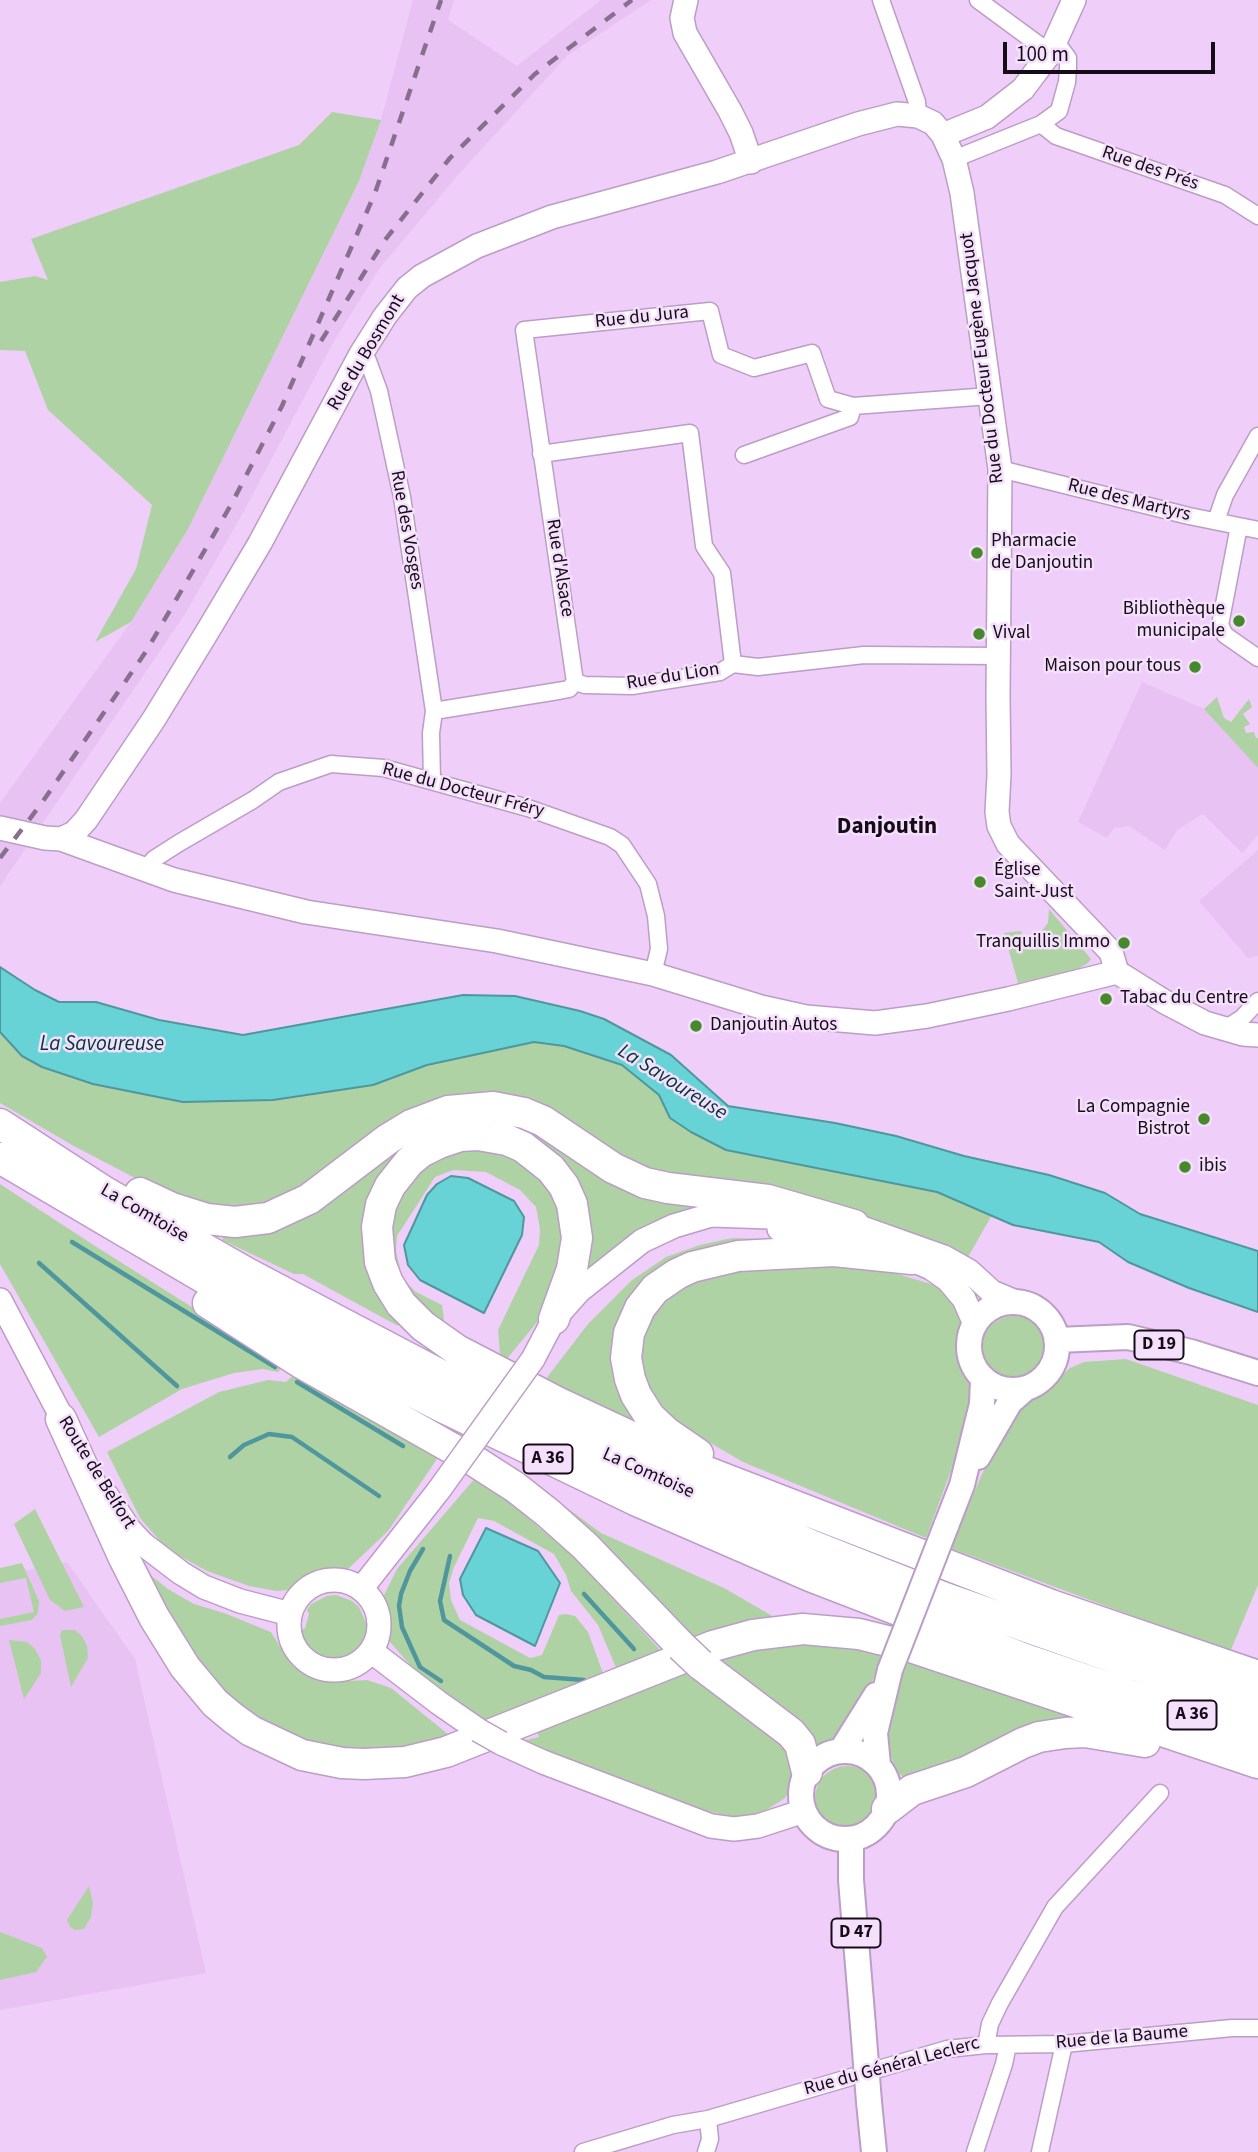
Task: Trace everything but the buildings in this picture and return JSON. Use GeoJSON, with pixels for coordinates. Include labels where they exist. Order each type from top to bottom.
{"type":"FeatureCollection","features":[{"type":"Feature","properties":{"kind":"highway"},"geometry":{"type":"LineString","coordinates":[[10,1131],[172,1208],[207,1219],[247,1222],[268,1218],[299,1205],[388,1139],[421,1120],[448,1111],[493,1107],[524,1113],[543,1121],[613,1168],[645,1183],[768,1200],[854,1225]]}},
{"type":"Feature","properties":{"kind":"highway","name":"La Comtoise"},"geometry":{"type":"LineString","coordinates":[[10,1131],[105,1192],[247,1273],[454,1382],[632,1467],[813,1546],[945,1598],[1135,1665],[1258,1704]]}},
{"type":"Feature","properties":{"kind":"highway"},"geometry":{"type":"LineString","coordinates":[[554,1319],[572,1269],[576,1238],[572,1204],[564,1186],[551,1169],[523,1147],[507,1140],[478,1135],[450,1139],[427,1148],[409,1161],[390,1186],[381,1205],[377,1249],[384,1274],[393,1293],[423,1326],[467,1356],[568,1408],[682,1461],[1063,1609],[1258,1676]]}},
{"type":"Feature","properties":{"kind":"highway"},"geometry":{"type":"LineString","coordinates":[[0,1159],[161,1273],[301,1363],[465,1455],[515,1487],[575,1537],[690,1655],[792,1733],[802,1748],[807,1772]]}},
{"type":"Feature","properties":{"kind":"highway","name":"La Comtoise"},"geometry":{"type":"LineString","coordinates":[[0,1159],[295,1331],[438,1405],[635,1500],[810,1576],[1025,1659],[1258,1735]]}},
{"type":"Feature","properties":{"kind":"highway"},"geometry":{"type":"LineString","coordinates":[[807,1511],[692,1451],[658,1425],[641,1403],[630,1379],[626,1349],[631,1325],[645,1300],[662,1284],[685,1269],[715,1260],[746,1255],[816,1251],[855,1252],[912,1259]]}},
{"type":"Feature","properties":{"kind":"highway"},"geometry":{"type":"LineString","coordinates":[[61,1419],[124,1558],[154,1617],[185,1667],[215,1703],[233,1718],[251,1731],[302,1755],[363,1764],[405,1762],[436,1755],[713,1646],[754,1635],[803,1629],[859,1634],[911,1647],[1258,1764]]}},
{"type":"Feature","properties":{"kind":"highway"},"geometry":{"type":"LineString","coordinates":[[887,1809],[912,1790],[979,1766],[1031,1740],[1065,1732],[1118,1737],[1258,1764]]}},
{"type":"Feature","properties":{"kind":"main road"},"geometry":{"type":"LineString","coordinates":[[962,1485],[1010,1402],[1051,1370],[1056,1356],[1057,1340],[1052,1324],[1040,1311],[1016,1302],[1007,1302],[988,1310],[975,1324],[971,1333],[972,1362],[983,1378],[1003,1389],[1026,1388]]}},
{"type":"Feature","properties":{"kind":"main road","name":"D 19"},"geometry":{"type":"LineString","coordinates":[[1057,1340],[1128,1337],[1191,1352],[1258,1373]]}},
{"type":"Feature","properties":{"kind":"main road"},"geometry":{"type":"LineString","coordinates":[[841,1751],[868,1711],[890,1670],[962,1485],[981,1411],[983,1378]]}},
{"type":"Feature","properties":{"kind":"main road"},"geometry":{"type":"LineString","coordinates":[[878,1765],[876,1733],[890,1670]]}},
{"type":"Feature","properties":{"kind":"main road"},"geometry":{"type":"LineString","coordinates":[[841,1751],[861,1754],[878,1765],[886,1776],[889,1789],[887,1809],[882,1820],[873,1830],[851,1839],[839,1839],[822,1833],[809,1822],[801,1791],[807,1772],[818,1760],[841,1751]]}},
{"type":"Feature","properties":{"kind":"main road","name":"D 47"},"geometry":{"type":"LineString","coordinates":[[851,1839],[851,1880],[874,2152]]}},
{"type":"Feature","properties":{"kind":"street"},"geometry":{"type":"LineString","coordinates":[[686,0],[682,18],[685,33],[730,111],[751,162]]}},
{"type":"Feature","properties":{"kind":"street"},"geometry":{"type":"LineString","coordinates":[[881,0],[917,102],[918,116],[933,123],[943,135],[987,117],[1023,89],[1053,48],[1074,0]]}},
{"type":"Feature","properties":{"kind":"street"},"geometry":{"type":"LineString","coordinates":[[954,159],[1041,124],[1059,111],[1068,82],[1068,58],[978,0]]}},
{"type":"Feature","properties":{"kind":"street","name":"Rue du Bosmont"},"geometry":{"type":"LineString","coordinates":[[61,839],[74,833],[86,820],[154,719],[260,543],[361,354],[394,302],[407,288],[422,276],[477,246],[522,227],[586,206],[666,187],[751,162],[858,124],[897,114],[918,116]]}},
{"type":"Feature","properties":{"kind":"street","name":"Rue des Prés"},"geometry":{"type":"LineString","coordinates":[[1041,124],[1056,136],[1225,195],[1258,216]]}},
{"type":"Feature","properties":{"kind":"street","name":"Rue du Docteur Eugène Jacquot"},"geometry":{"type":"LineString","coordinates":[[943,135],[954,159],[968,229],[1000,469],[999,826],[1008,844],[1111,952],[1117,972]]}},
{"type":"Feature","properties":{"kind":"street","name":"Rue du Jura"},"geometry":{"type":"LineString","coordinates":[[541,454],[524,330],[710,311],[722,355],[754,368],[812,353],[828,399],[853,406]]}},
{"type":"Feature","properties":{"kind":"street","name":"Rue des Vosges"},"geometry":{"type":"LineString","coordinates":[[361,354],[368,361],[379,391],[402,497],[434,711],[431,733],[432,781]]}},
{"type":"Feature","properties":{"kind":"street"},"geometry":{"type":"LineString","coordinates":[[744,455],[850,417],[853,406],[990,396]]}},
{"type":"Feature","properties":{"kind":"street"},"geometry":{"type":"LineString","coordinates":[[541,454],[690,432],[704,545],[722,573],[733,664]]}},
{"type":"Feature","properties":{"kind":"street"},"geometry":{"type":"LineString","coordinates":[[1216,521],[1225,495],[1258,436]]}},
{"type":"Feature","properties":{"kind":"street","name":"Rue d'Alsace"},"geometry":{"type":"LineString","coordinates":[[541,454],[575,682]]}},
{"type":"Feature","properties":{"kind":"street","name":"Rue des Martyrs"},"geometry":{"type":"LineString","coordinates":[[1000,469],[1258,530]]}},
{"type":"Feature","properties":{"kind":"street"},"geometry":{"type":"LineString","coordinates":[[1239,526],[1220,625],[1225,635],[1258,658]]}},
{"type":"Feature","properties":{"kind":"street","name":"Rue du Lion"},"geometry":{"type":"LineString","coordinates":[[434,711],[569,689],[575,682],[585,685],[632,685],[720,672],[733,664],[758,667],[864,655],[999,656]]}},
{"type":"Feature","properties":{"kind":"street","name":"Rue du Docteur Fréry"},"geometry":{"type":"LineString","coordinates":[[146,868],[154,859],[279,782],[331,764],[384,768],[563,819],[610,837],[622,845],[648,884],[656,916],[659,949],[653,974]]}},
{"type":"Feature","properties":{"kind":"street"},"geometry":{"type":"LineString","coordinates":[[0,828],[61,839],[174,880],[306,912],[497,941],[653,974],[761,1007],[806,1017],[875,1023],[968,1008],[1117,972],[1186,1014],[1226,1029],[1258,1035]]}},
{"type":"Feature","properties":{"kind":"street"},"geometry":{"type":"LineString","coordinates":[[1226,1029],[1258,1001]]}},
{"type":"Feature","properties":{"kind":"street"},"geometry":{"type":"LineString","coordinates":[[533,1359],[554,1319],[579,1292],[615,1261],[642,1241],[674,1226],[711,1215],[787,1217],[854,1225],[944,1257],[968,1271],[992,1292],[1016,1302]]}},
{"type":"Feature","properties":{"kind":"street"},"geometry":{"type":"LineString","coordinates":[[361,1589],[439,1490],[533,1359],[597,1290],[633,1260],[693,1232],[754,1226],[811,1232],[847,1239],[912,1259],[940,1274],[957,1289],[975,1324]]}},
{"type":"Feature","properties":{"kind":"street","name":"Route de Belfort"},"geometry":{"type":"LineString","coordinates":[[0,1300],[7,1320],[61,1419],[123,1521],[144,1544],[160,1559],[204,1587],[240,1601],[290,1614]]}},
{"type":"Feature","properties":{"kind":"street"},"geometry":{"type":"LineString","coordinates":[[324,1581],[343,1581],[361,1589],[372,1602],[378,1618],[378,1635],[371,1651],[359,1663],[344,1670],[327,1670],[311,1665],[294,1647],[289,1631],[290,1614],[299,1597],[314,1584],[324,1581]]}},
{"type":"Feature","properties":{"kind":"street"},"geometry":{"type":"LineString","coordinates":[[371,1651],[439,1703],[501,1743],[711,1826],[733,1829],[758,1826],[804,1811]]}},
{"type":"Feature","properties":{"kind":"street","name":"Rue du Général Leclerc"},"geometry":{"type":"LineString","coordinates":[[583,2152],[673,2125],[708,2119],[947,2049],[986,2045],[990,2024],[1000,2003],[1055,1907],[1160,1793]]}},
{"type":"Feature","properties":{"kind":"street","name":"Rue de la Baume"},"geometry":{"type":"LineString","coordinates":[[986,2045],[1064,2044],[1232,2028],[1258,2028]]}},
{"type":"Feature","properties":{"kind":"street"},"geometry":{"type":"LineString","coordinates":[[1040,2152],[1064,2044]]}},
{"type":"Feature","properties":{"kind":"street"},"geometry":{"type":"LineString","coordinates":[[975,2152],[1008,2045]]}},
{"type":"Feature","properties":{"kind":"street"},"geometry":{"type":"LineString","coordinates":[[706,2152],[709,2139],[708,2119]]}},
{"type":"Feature","properties":{"kind":"shaded area"},"geometry":{"type":"Polygon","coordinates":[[[413,0],[454,0],[448,20],[517,66],[601,0],[651,0],[568,55],[458,175],[379,269],[334,341],[244,511],[185,614],[0,886],[0,803],[131,622],[188,529],[359,181],[381,120],[413,0]]]}},
{"type":"Feature","properties":{"kind":"shaded area"},"geometry":{"type":"Polygon","coordinates":[[[332,112],[381,120],[359,181],[188,529],[131,622],[95,642],[136,569],[152,505],[48,410],[25,351],[0,350],[0,282],[35,276],[48,280],[31,239],[299,145],[332,112]]]}},
{"type":"Feature","properties":{"kind":"shaded area"},"geometry":{"type":"Polygon","coordinates":[[[1142,682],[1204,709],[1258,767],[1258,835],[1242,853],[1203,814],[1177,830],[1165,850],[1129,826],[1114,828],[1107,838],[1078,822],[1142,682]]]}},
{"type":"Feature","properties":{"kind":"shaded area"},"geometry":{"type":"Polygon","coordinates":[[[1217,697],[1224,718],[1231,722],[1249,699],[1252,707],[1243,714],[1250,724],[1244,727],[1246,733],[1254,732],[1258,738],[1258,768],[1204,709],[1217,697]]]}},
{"type":"Feature","properties":{"kind":"shaded area"},"geometry":{"type":"Polygon","coordinates":[[[1258,850],[1258,956],[1248,958],[1199,901],[1258,850]]]}},
{"type":"Feature","properties":{"kind":"shaded area"},"geometry":{"type":"Polygon","coordinates":[[[1049,909],[1091,959],[1078,969],[1018,983],[1004,933],[1021,931],[1023,939],[1030,938],[1031,941],[1043,937],[1041,932],[1048,923],[1049,909]]]}},
{"type":"Feature","properties":{"kind":"shaded area"},"geometry":{"type":"Polygon","coordinates":[[[0,1032],[22,1056],[93,1084],[183,1102],[273,1100],[373,1085],[427,1065],[534,1042],[564,1046],[622,1065],[659,1095],[670,1119],[726,1150],[937,1192],[992,1215],[968,1257],[861,1214],[654,1174],[513,1100],[320,1180],[258,1209],[216,1209],[154,1188],[0,1103],[0,1032]]]}},
{"type":"Feature","properties":{"kind":"shaded area"},"geometry":{"type":"Polygon","coordinates":[[[501,1118],[719,1209],[578,1284],[584,1236],[504,1132],[380,1179],[401,1319],[398,1326],[303,1274],[294,1274],[222,1240],[227,1230],[392,1147],[501,1118]]]}},
{"type":"Feature","properties":{"kind":"shaded area"},"geometry":{"type":"Polygon","coordinates":[[[470,1148],[493,1150],[516,1157],[556,1190],[565,1257],[543,1315],[501,1366],[498,1330],[539,1245],[540,1229],[536,1207],[520,1190],[486,1172],[453,1170],[435,1177],[397,1236],[396,1251],[402,1278],[416,1292],[442,1305],[444,1319],[438,1327],[400,1289],[387,1219],[409,1175],[436,1155],[470,1148]]]}},
{"type":"Feature","properties":{"kind":"shaded area"},"geometry":{"type":"Polygon","coordinates":[[[0,1184],[284,1365],[278,1372],[263,1369],[234,1373],[182,1389],[99,1437],[0,1264],[0,1184]]]}},
{"type":"Feature","properties":{"kind":"shaded area"},"geometry":{"type":"Polygon","coordinates":[[[732,1238],[800,1240],[730,1252],[629,1309],[641,1421],[639,1433],[542,1384],[588,1324],[632,1280],[666,1257],[700,1245],[732,1238]]]}},
{"type":"Feature","properties":{"kind":"shaded area"},"geometry":{"type":"Polygon","coordinates":[[[782,1262],[878,1268],[934,1285],[946,1294],[957,1309],[960,1319],[961,1355],[974,1397],[973,1411],[926,1538],[743,1462],[683,1427],[656,1402],[639,1372],[645,1324],[657,1306],[698,1277],[782,1262]]]}},
{"type":"Feature","properties":{"kind":"shaded area"},"geometry":{"type":"Polygon","coordinates":[[[1008,1316],[1020,1316],[1037,1325],[1044,1336],[1044,1360],[1037,1371],[1020,1380],[1008,1380],[996,1375],[987,1366],[982,1354],[982,1342],[987,1330],[996,1321],[1008,1316]]]}},
{"type":"Feature","properties":{"kind":"shaded area"},"geometry":{"type":"Polygon","coordinates":[[[1126,1359],[1258,1405],[1258,1585],[1230,1652],[950,1548],[982,1474],[1016,1408],[1040,1395],[1070,1368],[1084,1362],[1126,1359]]]}},
{"type":"Feature","properties":{"kind":"shaded area"},"geometry":{"type":"Polygon","coordinates":[[[297,1372],[439,1456],[388,1531],[347,1570],[318,1575],[289,1590],[276,1591],[249,1586],[207,1571],[178,1555],[160,1541],[140,1518],[107,1452],[219,1392],[268,1380],[286,1382],[297,1372]]]}},
{"type":"Feature","properties":{"kind":"shaded area"},"geometry":{"type":"Polygon","coordinates":[[[477,1476],[570,1553],[665,1655],[646,1656],[617,1670],[598,1625],[571,1591],[566,1575],[554,1554],[494,1521],[478,1518],[449,1583],[451,1600],[460,1620],[530,1658],[542,1655],[559,1615],[575,1616],[588,1632],[604,1676],[508,1711],[496,1724],[489,1724],[420,1676],[390,1642],[384,1595],[397,1569],[477,1476]]]}},
{"type":"Feature","properties":{"kind":"shaded area"},"geometry":{"type":"Polygon","coordinates":[[[543,1490],[601,1533],[724,1588],[774,1617],[796,1613],[823,1615],[826,1622],[718,1635],[707,1631],[692,1643],[535,1491],[543,1490]]]}},
{"type":"Feature","properties":{"kind":"shaded area"},"geometry":{"type":"Polygon","coordinates":[[[35,1509],[84,1607],[65,1611],[50,1600],[14,1524],[35,1509]]]}},
{"type":"Feature","properties":{"kind":"shaded area"},"geometry":{"type":"Polygon","coordinates":[[[67,1562],[135,1659],[206,1973],[0,2010],[0,1576],[67,1562]]]}},
{"type":"Feature","properties":{"kind":"shaded area"},"geometry":{"type":"Polygon","coordinates":[[[22,1563],[39,1601],[38,1613],[32,1620],[0,1626],[0,1619],[34,1612],[26,1578],[0,1583],[0,1568],[22,1563]]]}},
{"type":"Feature","properties":{"kind":"shaded area"},"geometry":{"type":"Polygon","coordinates":[[[144,1570],[168,1589],[194,1604],[271,1632],[291,1664],[312,1678],[330,1682],[367,1680],[391,1688],[454,1739],[426,1750],[354,1757],[270,1734],[185,1658],[144,1570]]]}},
{"type":"Feature","properties":{"kind":"shaded area"},"geometry":{"type":"Polygon","coordinates":[[[336,1595],[359,1607],[366,1623],[366,1632],[359,1648],[345,1659],[336,1661],[319,1657],[312,1652],[306,1645],[302,1630],[305,1628],[309,1614],[307,1610],[311,1604],[327,1596],[336,1595]]]}},
{"type":"Feature","properties":{"kind":"shaded area"},"geometry":{"type":"Polygon","coordinates":[[[62,1630],[75,1630],[87,1646],[88,1658],[71,1687],[60,1635],[62,1630]]]}},
{"type":"Feature","properties":{"kind":"shaded area"},"geometry":{"type":"Polygon","coordinates":[[[9,1640],[27,1642],[41,1660],[41,1673],[24,1699],[9,1640]]]}},
{"type":"Feature","properties":{"kind":"shaded area"},"geometry":{"type":"Polygon","coordinates":[[[792,1641],[885,1650],[859,1713],[842,1741],[815,1752],[712,1662],[738,1656],[747,1648],[792,1641]]]}},
{"type":"Feature","properties":{"kind":"shaded area"},"geometry":{"type":"Polygon","coordinates":[[[909,1660],[1103,1725],[907,1780],[896,1771],[886,1742],[890,1706],[909,1660]]]}},
{"type":"Feature","properties":{"kind":"shaded area"},"geometry":{"type":"Polygon","coordinates":[[[682,1671],[789,1749],[795,1780],[785,1798],[757,1816],[738,1818],[698,1809],[560,1758],[522,1741],[539,1737],[537,1731],[659,1679],[667,1682],[682,1671]]]}},
{"type":"Feature","properties":{"kind":"shaded area"},"geometry":{"type":"Polygon","coordinates":[[[841,1766],[853,1766],[870,1775],[877,1786],[877,1810],[870,1821],[853,1830],[841,1830],[829,1825],[820,1816],[815,1804],[815,1792],[820,1780],[829,1771],[841,1766]]]}},
{"type":"Feature","properties":{"kind":"shaded area"},"geometry":{"type":"Polygon","coordinates":[[[89,1886],[93,1903],[91,1917],[84,1929],[75,1930],[67,1920],[89,1886]]]}},
{"type":"Feature","properties":{"kind":"shaded area"},"geometry":{"type":"Polygon","coordinates":[[[0,1932],[42,1948],[47,1957],[36,1972],[0,1980],[0,1932]]]}},
{"type":"Feature","properties":{"kind":"water","name":"La Savoureuse"},"geometry":{"type":"Polygon","coordinates":[[[0,967],[59,1002],[96,1002],[159,1020],[243,1035],[463,995],[515,996],[580,1011],[604,1019],[671,1055],[728,1106],[896,1136],[964,1156],[1049,1175],[1105,1193],[1140,1214],[1258,1251],[1258,1312],[1189,1288],[1128,1262],[1099,1242],[1013,1225],[937,1192],[726,1150],[670,1118],[659,1095],[622,1065],[564,1046],[534,1042],[427,1065],[373,1085],[273,1100],[183,1102],[93,1084],[42,1067],[22,1056],[0,1032],[0,967]]]}},
{"type":"Feature","properties":{"kind":"water"},"geometry":{"type":"Polygon","coordinates":[[[451,1176],[468,1178],[514,1201],[524,1217],[522,1235],[484,1313],[420,1280],[408,1265],[404,1245],[427,1195],[437,1184],[451,1176]]]}},
{"type":"Feature","properties":{"kind":"water"},"geometry":{"type":"Polygon","coordinates":[[[486,1528],[538,1551],[560,1583],[535,1646],[476,1615],[463,1595],[460,1579],[486,1528]]]}},
{"type":"Feature","properties":{"kind":"waterway"},"geometry":{"type":"LineString","coordinates":[[72,1242],[275,1367]]}},
{"type":"Feature","properties":{"kind":"waterway"},"geometry":{"type":"LineString","coordinates":[[39,1263],[177,1386]]}},
{"type":"Feature","properties":{"kind":"waterway"},"geometry":{"type":"LineString","coordinates":[[297,1382],[403,1446]]}},
{"type":"Feature","properties":{"kind":"waterway"},"geometry":{"type":"LineString","coordinates":[[230,1457],[244,1445],[269,1434],[292,1437],[379,1496]]}},
{"type":"Feature","properties":{"kind":"waterway"},"geometry":{"type":"LineString","coordinates":[[423,1549],[410,1571],[399,1606],[402,1627],[420,1667],[441,1681]]}},
{"type":"Feature","properties":{"kind":"waterway"},"geometry":{"type":"LineString","coordinates":[[450,1556],[440,1601],[444,1620],[514,1666],[544,1677],[584,1680]]}},
{"type":"Feature","properties":{"kind":"waterway"},"geometry":{"type":"LineString","coordinates":[[584,1594],[634,1649]]}},
{"type":"Feature","properties":{"kind":"railway"},"geometry":{"type":"LineString","coordinates":[[0,858],[41,804],[147,650],[232,503],[282,406],[375,193],[441,0]]}},
{"type":"Feature","properties":{"kind":"railway"},"geometry":{"type":"LineString","coordinates":[[321,341],[385,240],[450,158],[535,74],[632,0]]}},
{"type":"Feature","properties":{"kind":"place","name":"Pharmacie de Danjoutin"},"geometry":{"type":"Point","coordinates":[977,553]}},
{"type":"Feature","properties":{"kind":"place","name":"Bibliothèque municipale"},"geometry":{"type":"Point","coordinates":[1239,621]}},
{"type":"Feature","properties":{"kind":"place","name":"Vival"},"geometry":{"type":"Point","coordinates":[979,634]}},
{"type":"Feature","properties":{"kind":"place","name":"Maison pour tous"},"geometry":{"type":"Point","coordinates":[1195,667]}},
{"type":"Feature","properties":{"kind":"place","name":"Église Saint-Just"},"geometry":{"type":"Point","coordinates":[980,882]}},
{"type":"Feature","properties":{"kind":"place","name":"Tranquillis Immo"},"geometry":{"type":"Point","coordinates":[1124,943]}},
{"type":"Feature","properties":{"kind":"place","name":"Tabac du Centre"},"geometry":{"type":"Point","coordinates":[1106,999]}},
{"type":"Feature","properties":{"kind":"place","name":"Danjoutin Autos"},"geometry":{"type":"Point","coordinates":[696,1026]}},
{"type":"Feature","properties":{"kind":"place","name":"La Compagnie Bistrot"},"geometry":{"type":"Point","coordinates":[1204,1119]}},
{"type":"Feature","properties":{"kind":"place","name":"ibis"},"geometry":{"type":"Point","coordinates":[1185,1167]}},
{"type":"Feature","properties":{"kind":"district","name":"Danjoutin"},"geometry":{"type":"Point","coordinates":[887,828]}}]}
